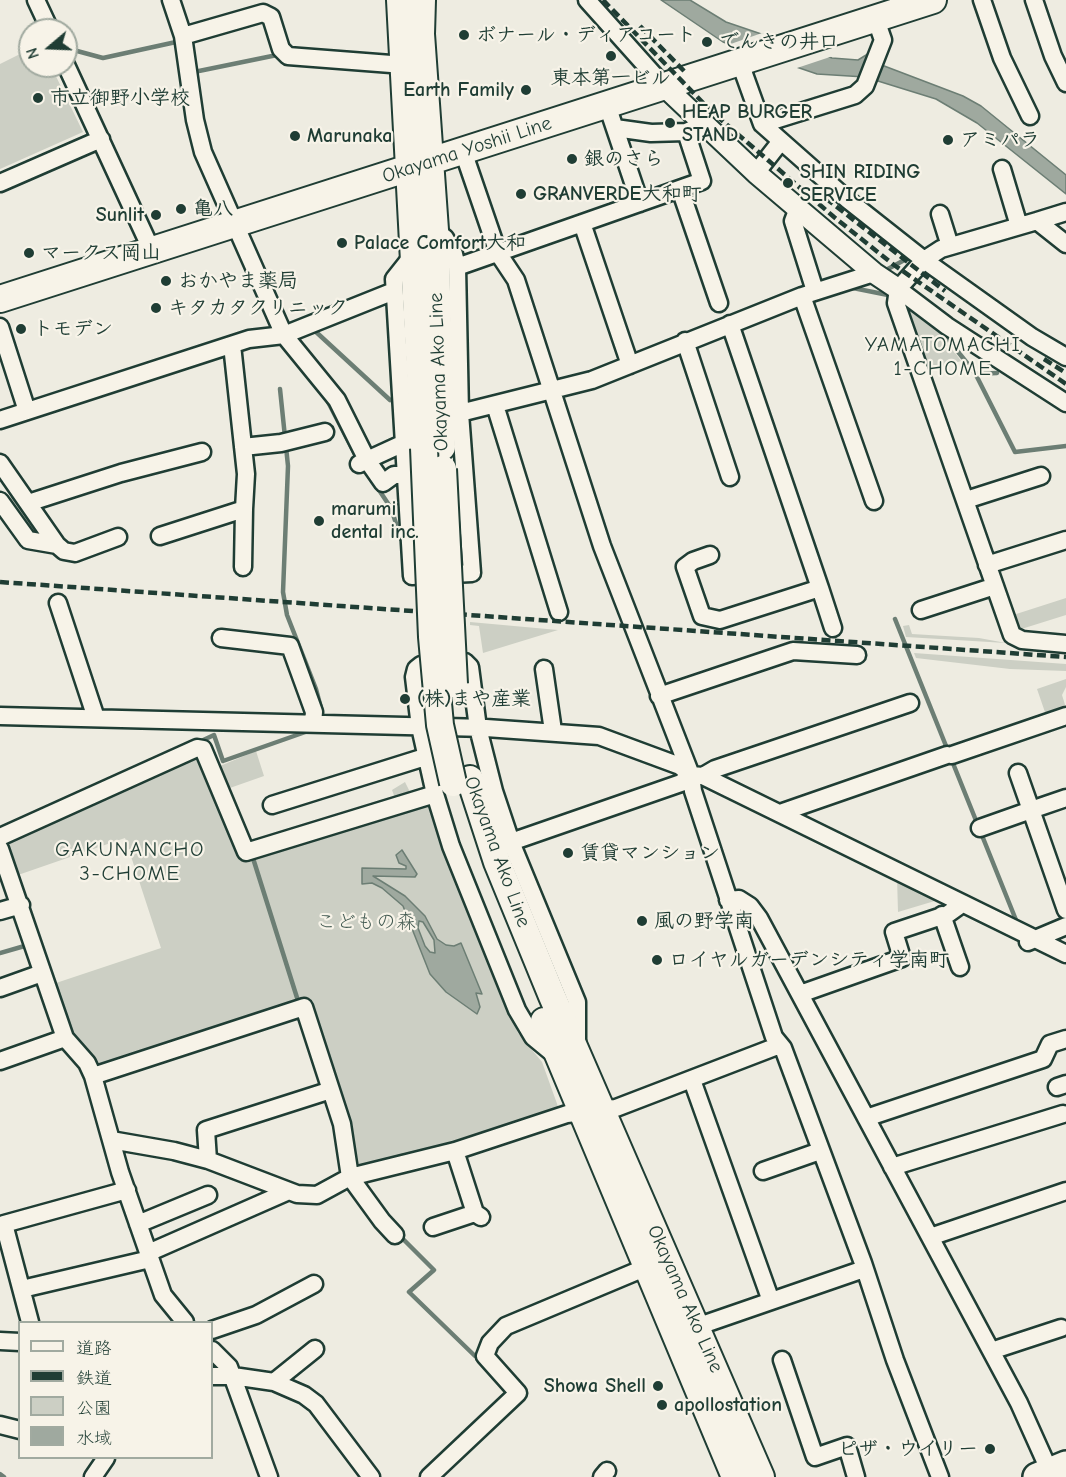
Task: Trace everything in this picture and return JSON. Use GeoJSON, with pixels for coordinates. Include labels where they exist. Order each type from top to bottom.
{"type":"FeatureCollection","features":[{"type":"Feature","properties":{"kind":"main road","name":"Okayama Ako Line"},"geometry":{"type":"LineString","coordinates":[[400,0],[404,65],[419,165],[435,230],[423,446]]}},
{"type":"Feature","properties":{"kind":"main road","name":"Okayama Ako Line"},"geometry":{"type":"LineString","coordinates":[[422,0],[419,165],[413,255],[434,660],[440,724],[452,785],[480,868],[568,1055],[656,1263],[735,1477]]}},
{"type":"Feature","properties":{"kind":"main road","name":"Okayama Yoshii Line"},"geometry":{"type":"LineString","coordinates":[[0,299],[463,151],[611,117],[664,86],[920,2]]}},
{"type":"Feature","properties":{"kind":"main road","name":"Okayama Ako Line"},"geometry":{"type":"LineString","coordinates":[[656,1263],[696,1327],[760,1477]]}},
{"type":"Feature","properties":{"kind":"street"},"geometry":{"type":"LineString","coordinates":[[36,0],[44,18]]}},
{"type":"Feature","properties":{"kind":"street"},"geometry":{"type":"LineString","coordinates":[[171,0],[183,36],[200,144],[284,335],[337,400],[363,462],[383,483],[394,475],[406,475]]}},
{"type":"Feature","properties":{"kind":"street"},"geometry":{"type":"LineString","coordinates":[[586,0],[664,86],[694,126],[756,173],[897,295],[1066,403]]}},
{"type":"Feature","properties":{"kind":"street"},"geometry":{"type":"LineString","coordinates":[[982,0],[1002,58],[1030,116]]}},
{"type":"Feature","properties":{"kind":"street"},"geometry":{"type":"LineString","coordinates":[[1034,0],[1053,56],[1066,83]]}},
{"type":"Feature","properties":{"kind":"street"},"geometry":{"type":"LineString","coordinates":[[183,36],[261,6],[271,17],[281,49],[288,56],[404,65]]}},
{"type":"Feature","properties":{"kind":"street"},"geometry":{"type":"LineString","coordinates":[[762,124],[855,95],[865,86],[883,40],[875,17]]}},
{"type":"Feature","properties":{"kind":"street"},"geometry":{"type":"LineString","coordinates":[[739,60],[762,124],[848,200],[924,260],[1032,337],[1066,357]]}},
{"type":"Feature","properties":{"kind":"street"},"geometry":{"type":"LineString","coordinates":[[72,78],[152,250]]}},
{"type":"Feature","properties":{"kind":"street"},"geometry":{"type":"LineString","coordinates":[[611,117],[651,132],[694,126]]}},
{"type":"Feature","properties":{"kind":"street"},"geometry":{"type":"LineString","coordinates":[[611,117],[640,203]]}},
{"type":"Feature","properties":{"kind":"street"},"geometry":{"type":"LineString","coordinates":[[457,267],[702,181],[694,126]]}},
{"type":"Feature","properties":{"kind":"street"},"geometry":{"type":"LineString","coordinates":[[0,183],[100,139]]}},
{"type":"Feature","properties":{"kind":"street"},"geometry":{"type":"LineString","coordinates":[[756,173],[781,141]]}},
{"type":"Feature","properties":{"kind":"street"},"geometry":{"type":"LineString","coordinates":[[463,151],[498,253],[516,280],[602,546],[660,696],[697,776],[693,791],[774,1037],[780,1045],[820,1151],[895,1360],[940,1477]]}},
{"type":"Feature","properties":{"kind":"street"},"geometry":{"type":"LineString","coordinates":[[1002,169],[1018,222]]}},
{"type":"Feature","properties":{"kind":"street"},"geometry":{"type":"LineString","coordinates":[[680,189],[719,303]]}},
{"type":"Feature","properties":{"kind":"street"},"geometry":{"type":"LineString","coordinates":[[798,208],[793,221],[874,501]]}},
{"type":"Feature","properties":{"kind":"street"},"geometry":{"type":"LineString","coordinates":[[897,295],[924,260],[949,243],[1018,222],[1037,220],[1066,212]]}},
{"type":"Feature","properties":{"kind":"street"},"geometry":{"type":"LineString","coordinates":[[940,214],[949,243]]}},
{"type":"Feature","properties":{"kind":"street"},"geometry":{"type":"LineString","coordinates":[[1037,220],[1066,244]]}},
{"type":"Feature","properties":{"kind":"street"},"geometry":{"type":"LineString","coordinates":[[582,223],[629,362]]}},
{"type":"Feature","properties":{"kind":"street"},"geometry":{"type":"LineString","coordinates":[[413,255],[394,279],[394,291],[423,446],[406,475],[412,576],[472,573],[460,413],[457,267],[454,254],[445,238],[435,230]]}},
{"type":"Feature","properties":{"kind":"street"},"geometry":{"type":"LineString","coordinates":[[460,413],[592,380],[629,362],[730,324],[811,289],[873,273]]}},
{"type":"Feature","properties":{"kind":"street"},"geometry":{"type":"LineString","coordinates":[[0,420],[249,339],[284,335],[394,291]]}},
{"type":"Feature","properties":{"kind":"street"},"geometry":{"type":"LineString","coordinates":[[897,295],[1012,635],[1022,640],[1066,644]]}},
{"type":"Feature","properties":{"kind":"street"},"geometry":{"type":"LineString","coordinates":[[730,324],[833,628]]}},
{"type":"Feature","properties":{"kind":"street"},"geometry":{"type":"LineString","coordinates":[[0,327],[27,411]]}},
{"type":"Feature","properties":{"kind":"street"},"geometry":{"type":"LineString","coordinates":[[685,341],[730,477]]}},
{"type":"Feature","properties":{"kind":"street"},"geometry":{"type":"LineString","coordinates":[[232,345],[246,474],[243,567]]}},
{"type":"Feature","properties":{"kind":"street"},"geometry":{"type":"LineString","coordinates":[[495,405],[559,612]]}},
{"type":"Feature","properties":{"kind":"street"},"geometry":{"type":"LineString","coordinates":[[243,447],[286,441],[325,432]]}},
{"type":"Feature","properties":{"kind":"street"},"geometry":{"type":"LineString","coordinates":[[363,462],[423,446]]}},
{"type":"Feature","properties":{"kind":"street"},"geometry":{"type":"LineString","coordinates":[[28,503],[121,473],[202,452]]}},
{"type":"Feature","properties":{"kind":"street"},"geometry":{"type":"LineString","coordinates":[[0,463],[57,545],[64,551],[75,553],[118,537]]}},
{"type":"Feature","properties":{"kind":"street"},"geometry":{"type":"LineString","coordinates":[[966,500],[1041,476]]}},
{"type":"Feature","properties":{"kind":"street"},"geometry":{"type":"LineString","coordinates":[[16,486],[0,500],[28,540],[57,545]]}},
{"type":"Feature","properties":{"kind":"street"},"geometry":{"type":"LineString","coordinates":[[160,536],[244,509]]}},
{"type":"Feature","properties":{"kind":"street"},"geometry":{"type":"LineString","coordinates":[[987,565],[1066,540]]}},
{"type":"Feature","properties":{"kind":"street"},"geometry":{"type":"LineString","coordinates":[[710,555],[693,561],[685,567],[702,616],[720,621],[820,588]]}},
{"type":"Feature","properties":{"kind":"street"},"geometry":{"type":"LineString","coordinates":[[921,610],[995,586]]}},
{"type":"Feature","properties":{"kind":"street"},"geometry":{"type":"LineString","coordinates":[[58,603],[96,718]]}},
{"type":"Feature","properties":{"kind":"street"},"geometry":{"type":"LineString","coordinates":[[221,639],[290,646],[314,712],[313,723]]}},
{"type":"Feature","properties":{"kind":"street"},"geometry":{"type":"LineString","coordinates":[[660,696],[794,651],[857,655]]}},
{"type":"Feature","properties":{"kind":"street"},"geometry":{"type":"LineString","coordinates":[[183,1321],[163,1294],[142,1222],[127,1190],[97,1074],[65,1038],[42,973],[1,840],[197,748],[203,748],[246,852],[452,785],[425,757],[414,677],[416,669],[421,665],[465,662],[474,675],[478,728],[494,791],[511,842],[578,1002],[568,1055]]}},
{"type":"Feature","properties":{"kind":"street"},"geometry":{"type":"LineString","coordinates":[[544,669],[553,731]]}},
{"type":"Feature","properties":{"kind":"street"},"geometry":{"type":"LineString","coordinates":[[511,842],[715,769],[910,703]]}},
{"type":"Feature","properties":{"kind":"street"},"geometry":{"type":"LineString","coordinates":[[0,716],[478,728],[553,731],[599,736],[680,766],[1066,954]]}},
{"type":"Feature","properties":{"kind":"street"},"geometry":{"type":"LineString","coordinates":[[780,813],[950,755],[1007,743],[1066,716]]}},
{"type":"Feature","properties":{"kind":"street"},"geometry":{"type":"LineString","coordinates":[[272,805],[425,757]]}},
{"type":"Feature","properties":{"kind":"street"},"geometry":{"type":"LineString","coordinates":[[1018,773],[1031,810],[1060,872],[1066,910]]}},
{"type":"Feature","properties":{"kind":"street"},"geometry":{"type":"LineString","coordinates":[[980,828],[1066,798]]}},
{"type":"Feature","properties":{"kind":"street"},"geometry":{"type":"LineString","coordinates":[[728,900],[739,899],[750,906],[800,994],[1019,1402],[1051,1471]]}},
{"type":"Feature","properties":{"kind":"street"},"geometry":{"type":"LineString","coordinates":[[800,994],[902,958],[894,932],[942,915],[962,904]]}},
{"type":"Feature","properties":{"kind":"street"},"geometry":{"type":"LineString","coordinates":[[0,911],[21,905]]}},
{"type":"Feature","properties":{"kind":"street"},"geometry":{"type":"LineString","coordinates":[[942,915],[960,967]]}},
{"type":"Feature","properties":{"kind":"street"},"geometry":{"type":"LineString","coordinates":[[1029,936],[1066,926]]}},
{"type":"Feature","properties":{"kind":"street"},"geometry":{"type":"LineString","coordinates":[[0,988],[42,973]]}},
{"type":"Feature","properties":{"kind":"street"},"geometry":{"type":"LineString","coordinates":[[97,1074],[304,1007],[328,1091],[342,1124],[350,1177],[395,1235]]}},
{"type":"Feature","properties":{"kind":"street"},"geometry":{"type":"LineString","coordinates":[[0,1061],[65,1038]]}},
{"type":"Feature","properties":{"kind":"street"},"geometry":{"type":"LineString","coordinates":[[866,1118],[1044,1059],[1050,1044],[1066,1039]]}},
{"type":"Feature","properties":{"kind":"street"},"geometry":{"type":"LineString","coordinates":[[115,1141],[208,1160],[297,1194],[316,1195],[350,1177],[455,1150],[592,1110],[616,1108],[780,1045]]}},
{"type":"Feature","properties":{"kind":"street"},"geometry":{"type":"LineString","coordinates":[[692,1080],[771,1301]]}},
{"type":"Feature","properties":{"kind":"street"},"geometry":{"type":"LineString","coordinates":[[208,1160],[206,1130],[328,1091]]}},
{"type":"Feature","properties":{"kind":"street"},"geometry":{"type":"LineString","coordinates":[[892,1167],[1063,1114]]}},
{"type":"Feature","properties":{"kind":"street"},"geometry":{"type":"LineString","coordinates":[[433,1227],[478,1215],[455,1150]]}},
{"type":"Feature","properties":{"kind":"street"},"geometry":{"type":"LineString","coordinates":[[763,1171],[820,1151]]}},
{"type":"Feature","properties":{"kind":"street"},"geometry":{"type":"LineString","coordinates":[[30,1321],[4,1224],[127,1190]]}},
{"type":"Feature","properties":{"kind":"street"},"geometry":{"type":"LineString","coordinates":[[22,1289],[152,1253],[289,1191]]}},
{"type":"Feature","properties":{"kind":"street"},"geometry":{"type":"LineString","coordinates":[[930,1238],[1066,1191]]}},
{"type":"Feature","properties":{"kind":"street"},"geometry":{"type":"LineString","coordinates":[[142,1222],[208,1195]]}},
{"type":"Feature","properties":{"kind":"street"},"geometry":{"type":"LineString","coordinates":[[429,1477],[518,1393],[485,1356],[490,1343],[506,1326],[656,1263]]}},
{"type":"Feature","properties":{"kind":"street"},"geometry":{"type":"LineString","coordinates":[[696,1327],[864,1269]]}},
{"type":"Feature","properties":{"kind":"street"},"geometry":{"type":"LineString","coordinates":[[213,1330],[256,1315],[314,1284]]}},
{"type":"Feature","properties":{"kind":"street"},"geometry":{"type":"LineString","coordinates":[[991,1351],[1061,1328]]}},
{"type":"Feature","properties":{"kind":"street"},"geometry":{"type":"LineString","coordinates":[[0,1341],[18,1342]]}},
{"type":"Feature","properties":{"kind":"street"},"geometry":{"type":"LineString","coordinates":[[278,1378],[315,1349]]}},
{"type":"Feature","properties":{"kind":"street"},"geometry":{"type":"LineString","coordinates":[[213,1351],[229,1367],[269,1477]]}},
{"type":"Feature","properties":{"kind":"street"},"geometry":{"type":"LineString","coordinates":[[782,1360],[815,1456],[847,1446],[856,1477]]}},
{"type":"Feature","properties":{"kind":"street"},"geometry":{"type":"LineString","coordinates":[[213,1376],[278,1378],[316,1404],[371,1477]]}},
{"type":"Feature","properties":{"kind":"street"},"geometry":{"type":"LineString","coordinates":[[0,1425],[18,1430]]}},
{"type":"Feature","properties":{"kind":"street"},"geometry":{"type":"LineString","coordinates":[[93,1477],[105,1459]]}},
{"type":"Feature","properties":{"kind":"green space"},"geometry":{"type":"Polygon","coordinates":[[[18,55],[18,78],[57,78],[83,132],[0,169],[0,64],[18,55]]]}},
{"type":"Feature","properties":{"kind":"green space"},"geometry":{"type":"Polygon","coordinates":[[[904,307],[943,336],[961,361],[925,373],[904,307]]]}},
{"type":"Feature","properties":{"kind":"green space"},"geometry":{"type":"Polygon","coordinates":[[[14,495],[40,531],[38,534],[32,534],[9,499],[14,495]]]}},
{"type":"Feature","properties":{"kind":"green space"},"geometry":{"type":"Polygon","coordinates":[[[1066,598],[1066,615],[1015,631],[1010,616],[1066,598]]]}},
{"type":"Feature","properties":{"kind":"green space"},"geometry":{"type":"Polygon","coordinates":[[[470,622],[558,630],[483,653],[479,626],[470,625],[470,622]]]}},
{"type":"Feature","properties":{"kind":"green space"},"geometry":{"type":"Polygon","coordinates":[[[909,625],[912,634],[979,638],[1006,643],[906,637],[903,626],[909,625]]]}},
{"type":"Feature","properties":{"kind":"green space"},"geometry":{"type":"Polygon","coordinates":[[[914,653],[1066,664],[1066,671],[1010,669],[916,658],[914,653]]]}},
{"type":"Feature","properties":{"kind":"green space"},"geometry":{"type":"Polygon","coordinates":[[[1066,679],[1066,687],[1062,695],[1066,708],[1047,718],[1037,689],[1066,679]]]}},
{"type":"Feature","properties":{"kind":"green space"},"geometry":{"type":"Polygon","coordinates":[[[256,751],[264,776],[227,789],[220,766],[256,751]]]}},
{"type":"Feature","properties":{"kind":"green space","name":"こどもの森"},"geometry":{"type":"Polygon","coordinates":[[[196,754],[242,858],[428,804],[442,848],[518,1033],[542,1062],[560,1112],[357,1171],[306,1001],[101,1066],[72,1031],[56,983],[161,948],[125,838],[18,875],[8,848],[10,839],[196,754]]]}},
{"type":"Feature","properties":{"kind":"green space"},"geometry":{"type":"Polygon","coordinates":[[[405,782],[411,794],[395,798],[392,790],[405,782]]]}},
{"type":"Feature","properties":{"kind":"green space"},"geometry":{"type":"Polygon","coordinates":[[[897,877],[938,900],[898,912],[897,877]]]}},
{"type":"Feature","properties":{"kind":"water"},"geometry":{"type":"Polygon","coordinates":[[[661,0],[690,0],[726,22],[832,58],[858,60],[871,52],[879,64],[963,96],[981,106],[1066,175],[1066,194],[977,123],[936,99],[865,77],[817,74],[723,42],[661,0]]]}},
{"type":"Feature","properties":{"kind":"water"},"geometry":{"type":"Polygon","coordinates":[[[402,850],[417,874],[415,877],[373,876],[405,896],[425,916],[437,939],[446,945],[454,946],[461,943],[482,994],[476,993],[480,1007],[477,1014],[446,992],[430,974],[403,906],[382,888],[372,883],[362,884],[362,868],[406,869],[406,866],[399,863],[396,855],[402,850]],[[419,921],[418,928],[425,946],[430,952],[435,953],[434,940],[423,922],[419,921]]]}},
{"type":"Feature","properties":{"kind":"pier"},"geometry":{"type":"Polygon","coordinates":[[[762,33],[833,56],[794,69],[725,46],[762,33]]]}},
{"type":"Feature","properties":{"kind":"waterway"},"geometry":{"type":"LineString","coordinates":[[78,51],[103,58],[176,42],[180,44]]}},
{"type":"Feature","properties":{"kind":"waterway"},"geometry":{"type":"LineString","coordinates":[[194,72],[277,55]]}},
{"type":"Feature","properties":{"kind":"waterway"},"geometry":{"type":"LineString","coordinates":[[886,270],[910,257]]}},
{"type":"Feature","properties":{"kind":"waterway"},"geometry":{"type":"LineString","coordinates":[[848,287],[893,296]]}},
{"type":"Feature","properties":{"kind":"waterway"},"geometry":{"type":"LineString","coordinates":[[312,331],[315,331],[390,400]]}},
{"type":"Feature","properties":{"kind":"waterway"},"geometry":{"type":"LineString","coordinates":[[943,333],[975,373],[1015,452],[1066,446]]}},
{"type":"Feature","properties":{"kind":"waterway"},"geometry":{"type":"LineString","coordinates":[[975,374],[997,373]]}},
{"type":"Feature","properties":{"kind":"waterway"},"geometry":{"type":"LineString","coordinates":[[280,389],[288,466],[283,592],[287,615],[316,689],[321,708]]}},
{"type":"Feature","properties":{"kind":"waterway"},"geometry":{"type":"LineString","coordinates":[[326,398],[358,460]]}},
{"type":"Feature","properties":{"kind":"waterway"},"geometry":{"type":"LineString","coordinates":[[377,487],[391,508],[401,539]]}},
{"type":"Feature","properties":{"kind":"waterway"},"geometry":{"type":"LineString","coordinates":[[895,619],[1018,925]]}},
{"type":"Feature","properties":{"kind":"waterway"},"geometry":{"type":"LineString","coordinates":[[197,743],[214,735],[223,761],[311,730]]}},
{"type":"Feature","properties":{"kind":"waterway"},"geometry":{"type":"LineString","coordinates":[[252,855],[299,1004]]}},
{"type":"Feature","properties":{"kind":"waterway"},"geometry":{"type":"LineString","coordinates":[[0,953],[28,945]]}},
{"type":"Feature","properties":{"kind":"waterway"},"geometry":{"type":"LineString","coordinates":[[398,1234],[434,1270],[409,1292],[475,1356]]}},
{"type":"Feature","properties":{"kind":"waterway"},"geometry":{"type":"LineString","coordinates":[[0,1474],[4,1477]]}},
{"type":"Feature","properties":{"kind":"railway"},"geometry":{"type":"LineString","coordinates":[[603,0],[712,112],[834,217],[894,265],[1066,384]]}},
{"type":"Feature","properties":{"kind":"railway"},"geometry":{"type":"LineString","coordinates":[[640,26],[686,73]]}},
{"type":"Feature","properties":{"kind":"railway"},"geometry":{"type":"LineString","coordinates":[[815,190],[945,291]]}},
{"type":"Feature","properties":{"kind":"railway"},"geometry":{"type":"LineString","coordinates":[[1044,359],[1066,373]]}},
{"type":"Feature","properties":{"kind":"railway"},"geometry":{"type":"LineString","coordinates":[[0,582],[1066,657]]}},
{"type":"Feature","properties":{"kind":"place","name":"ボナール・ディアコート"},"geometry":{"type":"Point","coordinates":[464,35]}},
{"type":"Feature","properties":{"kind":"place","name":"でんきの井口"},"geometry":{"type":"Point","coordinates":[707,42]}},
{"type":"Feature","properties":{"kind":"place","name":"東本第一ビル"},"geometry":{"type":"Point","coordinates":[611,56]}},
{"type":"Feature","properties":{"kind":"place","name":"Earth Family"},"geometry":{"type":"Point","coordinates":[526,90]}},
{"type":"Feature","properties":{"kind":"place","name":"市立御野小学校"},"geometry":{"type":"Point","coordinates":[38,98]}},
{"type":"Feature","properties":{"kind":"place","name":"HEAP BURGER STAND"},"geometry":{"type":"Point","coordinates":[670,123]}},
{"type":"Feature","properties":{"kind":"place","name":"Marunaka"},"geometry":{"type":"Point","coordinates":[295,136]}},
{"type":"Feature","properties":{"kind":"place","name":"アミパラ"},"geometry":{"type":"Point","coordinates":[948,140]}},
{"type":"Feature","properties":{"kind":"place","name":"銀のさら"},"geometry":{"type":"Point","coordinates":[572,159]}},
{"type":"Feature","properties":{"kind":"place","name":"SHIN RIDING SERVICE"},"geometry":{"type":"Point","coordinates":[788,183]}},
{"type":"Feature","properties":{"kind":"place","name":"GRANVERDE大和町"},"geometry":{"type":"Point","coordinates":[521,194]}},
{"type":"Feature","properties":{"kind":"place","name":"亀八"},"geometry":{"type":"Point","coordinates":[181,209]}},
{"type":"Feature","properties":{"kind":"place","name":"Sunlit"},"geometry":{"type":"Point","coordinates":[156,215]}},
{"type":"Feature","properties":{"kind":"place","name":"Palace Comfort大和"},"geometry":{"type":"Point","coordinates":[342,243]}},
{"type":"Feature","properties":{"kind":"place","name":"マークス岡山"},"geometry":{"type":"Point","coordinates":[29,253]}},
{"type":"Feature","properties":{"kind":"place","name":"おかやま薬局"},"geometry":{"type":"Point","coordinates":[166,281]}},
{"type":"Feature","properties":{"kind":"place","name":"キタカタクリニック"},"geometry":{"type":"Point","coordinates":[156,308]}},
{"type":"Feature","properties":{"kind":"place","name":"トモデン"},"geometry":{"type":"Point","coordinates":[21,329]}},
{"type":"Feature","properties":{"kind":"place","name":"marumi dental inc."},"geometry":{"type":"Point","coordinates":[319,521]}},
{"type":"Feature","properties":{"kind":"place","name":"(株)まや産業"},"geometry":{"type":"Point","coordinates":[405,699]}},
{"type":"Feature","properties":{"kind":"place","name":"賃貸マンション"},"geometry":{"type":"Point","coordinates":[568,853]}},
{"type":"Feature","properties":{"kind":"place","name":"風の野学南"},"geometry":{"type":"Point","coordinates":[642,921]}},
{"type":"Feature","properties":{"kind":"place","name":"ロイヤルガーデンシティ学南町"},"geometry":{"type":"Point","coordinates":[657,960]}},
{"type":"Feature","properties":{"kind":"place","name":"Showa Shell"},"geometry":{"type":"Point","coordinates":[658,1386]}},
{"type":"Feature","properties":{"kind":"place","name":"apollostation"},"geometry":{"type":"Point","coordinates":[662,1405]}},
{"type":"Feature","properties":{"kind":"place","name":"ピザ・ウイリー"},"geometry":{"type":"Point","coordinates":[990,1449]}},
{"type":"Feature","properties":{"kind":"district","name":"YAMATOMACHI 1-CHOME"},"geometry":{"type":"Point","coordinates":[943,357]}},
{"type":"Feature","properties":{"kind":"district","name":"GAKUNANCHO 3-CHOME"},"geometry":{"type":"Point","coordinates":[130,862]}}]}
